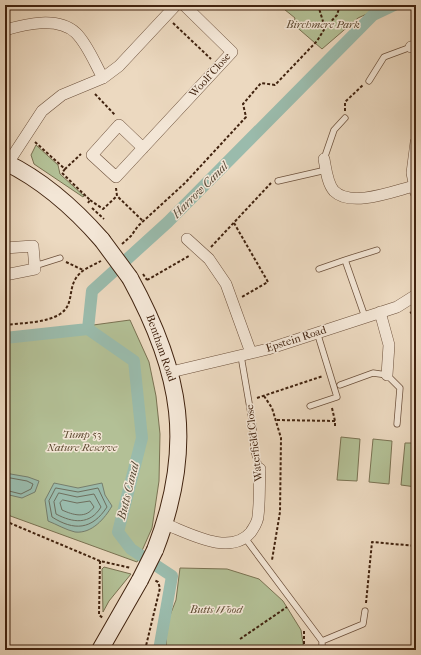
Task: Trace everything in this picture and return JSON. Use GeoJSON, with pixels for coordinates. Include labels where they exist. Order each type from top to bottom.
{"type":"FeatureCollection","features":[{"type":"Feature","properties":{"kind":"street"},"geometry":{"type":"LineString","coordinates":[[6,162],[27,135],[42,111],[62,95],[103,78],[119,66],[176,5]]}},
{"type":"Feature","properties":{"kind":"street","name":"Woolf Close"},"geometry":{"type":"LineString","coordinates":[[116,177],[232,52],[184,5]]}},
{"type":"Feature","properties":{"kind":"street"},"geometry":{"type":"LineString","coordinates":[[5,30],[48,22],[66,27],[79,38],[103,78]]}},
{"type":"Feature","properties":{"kind":"street"},"geometry":{"type":"LineString","coordinates":[[116,177],[92,155],[119,126],[143,148]]}},
{"type":"Feature","properties":{"kind":"street"},"geometry":{"type":"LineString","coordinates":[[325,164],[329,182],[334,191],[350,199],[361,199],[415,190],[412,173],[416,142]]}},
{"type":"Feature","properties":{"kind":"street","name":"Bentham Road"},"geometry":{"type":"LineString","coordinates":[[6,162],[40,183],[78,214],[102,240],[130,278],[157,330],[171,372],[179,435],[176,478],[165,524],[155,550],[142,576],[100,650]]}},
{"type":"Feature","properties":{"kind":"street"},"geometry":{"type":"LineString","coordinates":[[187,240],[219,272],[226,284],[233,302],[246,355]]}},
{"type":"Feature","properties":{"kind":"street"},"geometry":{"type":"LineString","coordinates":[[5,248],[33,246],[35,269],[5,275]]}},
{"type":"Feature","properties":{"kind":"street","name":"Epstein Road"},"geometry":{"type":"LineString","coordinates":[[171,372],[246,355],[397,307],[416,295]]}},
{"type":"Feature","properties":{"kind":"street"},"geometry":{"type":"LineString","coordinates":[[380,312],[389,345],[387,375]]}},
{"type":"Feature","properties":{"kind":"street","name":"Waterfield Close"},"geometry":{"type":"LineString","coordinates":[[245,538],[254,528],[258,517],[260,469]]}},
{"type":"Feature","properties":{"kind":"street"},"geometry":{"type":"LineString","coordinates":[[165,524],[218,543],[229,543],[245,538]]}},
{"type":"Feature","properties":{"kind":"lane"},"geometry":{"type":"LineString","coordinates":[[369,81],[380,61],[384,57],[413,46]]}},
{"type":"Feature","properties":{"kind":"lane"},"geometry":{"type":"LineString","coordinates":[[278,181],[325,164],[334,130],[345,118]]}},
{"type":"Feature","properties":{"kind":"lane"},"geometry":{"type":"LineString","coordinates":[[319,269],[377,250]]}},
{"type":"Feature","properties":{"kind":"lane"},"geometry":{"type":"LineString","coordinates":[[34,265],[60,258]]}},
{"type":"Feature","properties":{"kind":"lane"},"geometry":{"type":"LineString","coordinates":[[345,260],[365,317]]}},
{"type":"Feature","properties":{"kind":"lane"},"geometry":{"type":"LineString","coordinates":[[310,406],[337,397],[317,332]]}},
{"type":"Feature","properties":{"kind":"lane","name":"Waterfield Close"},"geometry":{"type":"LineString","coordinates":[[246,355],[254,451],[260,469]]}},
{"type":"Feature","properties":{"kind":"lane"},"geometry":{"type":"LineString","coordinates":[[340,385],[373,373],[387,375],[400,388],[397,424]]}},
{"type":"Feature","properties":{"kind":"lane"},"geometry":{"type":"LineString","coordinates":[[245,538],[322,641],[322,650]]}},
{"type":"Feature","properties":{"kind":"lane"},"geometry":{"type":"LineString","coordinates":[[322,641],[363,624],[365,611]]}},
{"type":"Feature","properties":{"kind":"path"},"geometry":{"type":"LineString","coordinates":[[318,5],[325,28]]}},
{"type":"Feature","properties":{"kind":"path"},"geometry":{"type":"LineString","coordinates":[[119,246],[131,236],[143,221],[185,183],[246,117],[243,104],[261,83],[275,85],[318,41],[325,28],[337,15],[340,5]]}},
{"type":"Feature","properties":{"kind":"path"},"geometry":{"type":"LineString","coordinates":[[166,16],[219,67]]}},
{"type":"Feature","properties":{"kind":"path"},"geometry":{"type":"LineString","coordinates":[[345,118],[345,102],[359,88],[369,81]]}},
{"type":"Feature","properties":{"kind":"path"},"geometry":{"type":"LineString","coordinates":[[91,83],[97,96],[116,116],[119,126]]}},
{"type":"Feature","properties":{"kind":"path"},"geometry":{"type":"LineString","coordinates":[[27,135],[65,169]]}},
{"type":"Feature","properties":{"kind":"path"},"geometry":{"type":"LineString","coordinates":[[92,155],[80,154],[62,173],[90,200],[103,209],[117,196]]}},
{"type":"Feature","properties":{"kind":"path"},"geometry":{"type":"LineString","coordinates":[[116,177],[117,196],[143,221]]}},
{"type":"Feature","properties":{"kind":"path"},"geometry":{"type":"LineString","coordinates":[[147,280],[201,253],[234,223],[270,183],[278,181]]}},
{"type":"Feature","properties":{"kind":"path"},"geometry":{"type":"LineString","coordinates":[[90,200],[87,202],[104,219]]}},
{"type":"Feature","properties":{"kind":"path"},"geometry":{"type":"LineString","coordinates":[[233,302],[268,282],[234,223]]}},
{"type":"Feature","properties":{"kind":"path"},"geometry":{"type":"LineString","coordinates":[[60,258],[83,270]]}},
{"type":"Feature","properties":{"kind":"path"},"geometry":{"type":"LineString","coordinates":[[5,325],[51,318],[61,314],[71,299],[75,279],[83,270],[102,260]]}},
{"type":"Feature","properties":{"kind":"path"},"geometry":{"type":"LineString","coordinates":[[249,401],[330,374]]}},
{"type":"Feature","properties":{"kind":"path"},"geometry":{"type":"LineString","coordinates":[[264,396],[272,408],[281,438],[280,512],[270,571]]}},
{"type":"Feature","properties":{"kind":"path"},"geometry":{"type":"LineString","coordinates":[[330,399],[335,426]]}},
{"type":"Feature","properties":{"kind":"path"},"geometry":{"type":"LineString","coordinates":[[276,420],[335,421]]}},
{"type":"Feature","properties":{"kind":"path"},"geometry":{"type":"LineString","coordinates":[[5,521],[100,561],[130,567],[142,576],[158,582],[160,588],[145,650]]}},
{"type":"Feature","properties":{"kind":"path"},"geometry":{"type":"LineString","coordinates":[[365,611],[372,542],[416,546]]}},
{"type":"Feature","properties":{"kind":"path"},"geometry":{"type":"LineString","coordinates":[[100,561],[99,615],[114,624]]}},
{"type":"Feature","properties":{"kind":"path"},"geometry":{"type":"LineString","coordinates":[[240,639],[293,603]]}},
{"type":"Feature","properties":{"kind":"green space","name":"Birchmere Park"},"geometry":{"type":"Polygon","coordinates":[[[279,5],[386,5],[358,18],[322,49],[293,24],[295,18],[279,5]]]}},
{"type":"Feature","properties":{"kind":"green space"},"geometry":{"type":"Polygon","coordinates":[[[36,145],[58,165],[60,174],[84,196],[83,197],[34,164],[31,155],[36,145]]]}},
{"type":"Feature","properties":{"kind":"green space","name":"Tump 53 Nature Reserve"},"geometry":{"type":"Polygon","coordinates":[[[130,320],[149,362],[156,396],[160,434],[159,481],[152,528],[137,562],[5,514],[5,337],[130,320]]]}},
{"type":"Feature","properties":{"kind":"green space"},"geometry":{"type":"Polygon","coordinates":[[[341,437],[360,439],[357,481],[337,480],[341,437]]]}},
{"type":"Feature","properties":{"kind":"green space"},"geometry":{"type":"Polygon","coordinates":[[[373,439],[392,441],[389,484],[369,482],[373,439]]]}},
{"type":"Feature","properties":{"kind":"green space"},"geometry":{"type":"Polygon","coordinates":[[[405,443],[416,443],[416,487],[401,485],[405,443]]]}},
{"type":"Feature","properties":{"kind":"green space"},"geometry":{"type":"Polygon","coordinates":[[[104,567],[131,574],[109,601],[103,612],[102,569],[104,567]]]}},
{"type":"Feature","properties":{"kind":"green space","name":"Butts Wood"},"geometry":{"type":"Polygon","coordinates":[[[180,568],[227,569],[259,579],[283,601],[301,630],[304,650],[166,650],[167,623],[176,600],[180,568]]]}},
{"type":"Feature","properties":{"kind":"water"},"geometry":{"type":"Polygon","coordinates":[[[5,473],[28,477],[39,481],[35,492],[22,498],[5,494],[5,473]]]}},
{"type":"Feature","properties":{"kind":"water"},"geometry":{"type":"Polygon","coordinates":[[[54,483],[78,488],[102,483],[105,495],[112,506],[102,520],[92,528],[81,532],[68,530],[48,521],[45,500],[54,483]]]}},
{"type":"Feature","properties":{"kind":"waterway","name":"Harrow Canal"},"geometry":{"type":"LineString","coordinates":[[88,329],[92,291],[168,222],[373,15],[394,5]]}},
{"type":"Feature","properties":{"kind":"waterway","name":"Butts Canal"},"geometry":{"type":"LineString","coordinates":[[88,329],[134,361],[142,438],[118,532],[131,549],[172,576],[159,650]]}},
{"type":"Feature","properties":{"kind":"waterway","name":"Harrow Canal"},"geometry":{"type":"LineString","coordinates":[[5,338],[88,329]]}}]}
